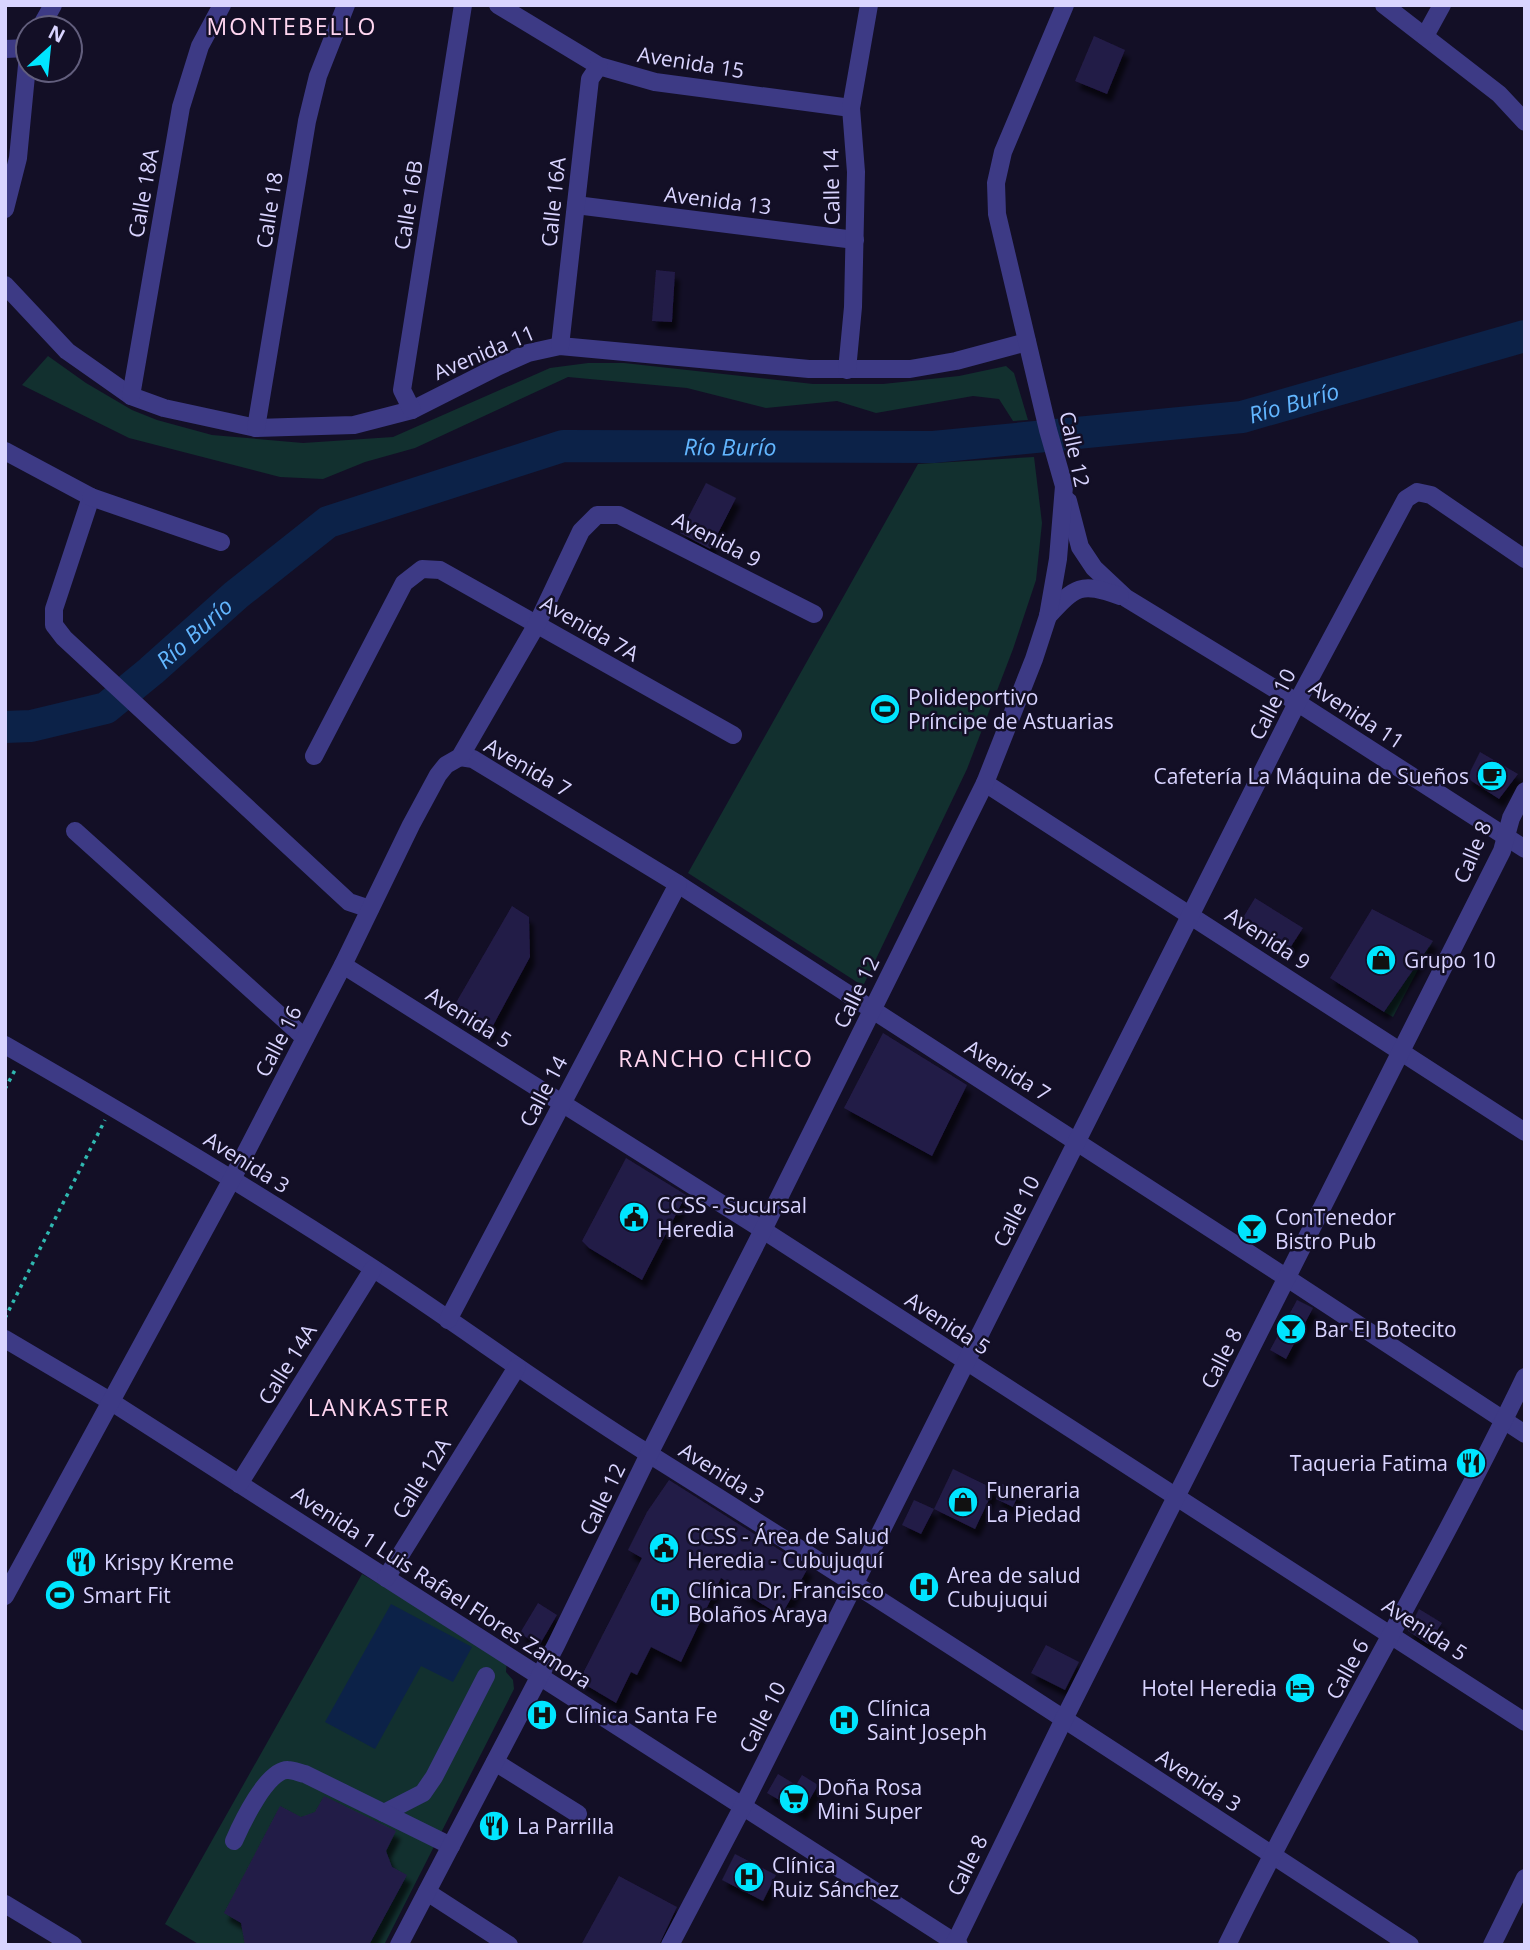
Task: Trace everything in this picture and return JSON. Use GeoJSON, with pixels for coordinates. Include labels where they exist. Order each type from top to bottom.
{"type":"FeatureCollection","features":[{"type":"Feature","properties":{"kind":"street","name":"Calle 18A"},"geometry":{"type":"LineString","coordinates":[[131,396],[181,107],[200,46],[222,5]]}},
{"type":"Feature","properties":{"kind":"street","name":"Calle 18"},"geometry":{"type":"LineString","coordinates":[[256,428],[307,121],[318,76],[346,5]]}},
{"type":"Feature","properties":{"kind":"street","name":"Calle 16B"},"geometry":{"type":"LineString","coordinates":[[412,410],[402,390],[463,5]]}},
{"type":"Feature","properties":{"kind":"street","name":"Avenida 15"},"geometry":{"type":"LineString","coordinates":[[498,5],[599,66],[655,82],[851,108]]}},
{"type":"Feature","properties":{"kind":"street","name":"Calle 14"},"geometry":{"type":"LineString","coordinates":[[846,370],[853,307],[855,240],[856,172],[851,108],[869,5]]}},
{"type":"Feature","properties":{"kind":"street","name":"Calle 12"},"geometry":{"type":"LineString","coordinates":[[399,1945],[539,1676],[985,783],[1048,616],[1058,559],[1064,486],[997,215],[996,183],[1003,152],[1065,5]]}},
{"type":"Feature","properties":{"kind":"street"},"geometry":{"type":"LineString","coordinates":[[1384,5],[1499,94],[1525,122]]}},
{"type":"Feature","properties":{"kind":"street"},"geometry":{"type":"LineString","coordinates":[[1424,36],[1442,5]]}},
{"type":"Feature","properties":{"kind":"street","name":"Calle 16A"},"geometry":{"type":"LineString","coordinates":[[560,346],[590,79],[599,66]]}},
{"type":"Feature","properties":{"kind":"street"},"geometry":{"type":"LineString","coordinates":[[5,209],[18,158],[25,84]]}},
{"type":"Feature","properties":{"kind":"street","name":"Avenida 13"},"geometry":{"type":"LineString","coordinates":[[576,205],[855,240]]}},
{"type":"Feature","properties":{"kind":"street","name":"Avenida 11"},"geometry":{"type":"LineString","coordinates":[[5,285],[67,351],[131,396],[164,408],[256,428],[354,425],[412,410],[528,353],[560,346],[846,370],[928,367],[1027,342]]}},
{"type":"Feature","properties":{"kind":"street"},"geometry":{"type":"LineString","coordinates":[[5,452],[91,497],[221,542]]}},
{"type":"Feature","properties":{"kind":"street","name":"Avenida 11"},"geometry":{"type":"LineString","coordinates":[[1064,486],[1080,547],[1094,568],[1126,598],[1297,703],[1525,849]]}},
{"type":"Feature","properties":{"kind":"street","name":"Calle 10"},"geometry":{"type":"LineString","coordinates":[[670,1945],[743,1806],[1297,703],[1406,499],[1417,492],[1431,495],[1525,559]]}},
{"type":"Feature","properties":{"kind":"street"},"geometry":{"type":"LineString","coordinates":[[91,497],[54,609],[54,625],[64,638],[349,902],[370,909]]}},
{"type":"Feature","properties":{"kind":"street","name":"Avenida 9"},"geometry":{"type":"LineString","coordinates":[[597,515],[619,515],[814,614]]}},
{"type":"Feature","properties":{"kind":"street","name":"Calle 16"},"geometry":{"type":"LineString","coordinates":[[5,1596],[232,1178],[438,775],[446,765],[460,757],[537,624],[581,531],[597,515]]}},
{"type":"Feature","properties":{"kind":"street","name":"Avenida 7A"},"geometry":{"type":"LineString","coordinates":[[314,756],[404,583],[422,569],[440,570],[733,735]]}},
{"type":"Feature","properties":{"kind":"street","name":"Avenida 11"},"geometry":{"type":"LineString","coordinates":[[1048,616],[1070,593],[1080,589],[1093,587],[1126,598]]}},
{"type":"Feature","properties":{"kind":"street","name":"Avenida 7"},"geometry":{"type":"LineString","coordinates":[[460,757],[473,759],[678,884],[1525,1434]]}},
{"type":"Feature","properties":{"kind":"street","name":"Avenida 9"},"geometry":{"type":"LineString","coordinates":[[985,783],[1525,1132]]}},
{"type":"Feature","properties":{"kind":"street","name":"Calle 8"},"geometry":{"type":"LineString","coordinates":[[956,1944],[1064,1719],[1502,851],[1510,818],[1525,791]]}},
{"type":"Feature","properties":{"kind":"street"},"geometry":{"type":"LineString","coordinates":[[75,831],[305,1038]]}},
{"type":"Feature","properties":{"kind":"street","name":"Calle 14"},"geometry":{"type":"LineString","coordinates":[[448,1320],[678,884]]}},
{"type":"Feature","properties":{"kind":"street","name":"Avenida 5"},"geometry":{"type":"LineString","coordinates":[[343,965],[763,1230],[1525,1722]]}},
{"type":"Feature","properties":{"kind":"street","name":"Avenida 3"},"geometry":{"type":"LineString","coordinates":[[5,1045],[112,1105],[232,1178],[649,1454],[1064,1719],[1410,1945]]}},
{"type":"Feature","properties":{"kind":"street","name":"Calle 14A"},"geometry":{"type":"LineString","coordinates":[[239,1484],[373,1269]]}},
{"type":"Feature","properties":{"kind":"street","name":"Avenida 1 Luis Rafael Flores Zamora"},"geometry":{"type":"LineString","coordinates":[[5,1339],[110,1401],[956,1944]]}},
{"type":"Feature","properties":{"kind":"street","name":"Calle 12A"},"geometry":{"type":"LineString","coordinates":[[386,1578],[517,1367]]}},
{"type":"Feature","properties":{"kind":"street","name":"Calle 6"},"geometry":{"type":"LineString","coordinates":[[1227,1945],[1272,1854],[1525,1377]]}},
{"type":"Feature","properties":{"kind":"street"},"geometry":{"type":"LineString","coordinates":[[384,1813],[423,1793],[486,1676]]}},
{"type":"Feature","properties":{"kind":"street"},"geometry":{"type":"LineString","coordinates":[[495,1762],[578,1814]]}},
{"type":"Feature","properties":{"kind":"street"},"geometry":{"type":"LineString","coordinates":[[234,1841],[247,1812],[264,1788],[278,1772],[286,1769],[304,1774],[451,1846]]}},
{"type":"Feature","properties":{"kind":"street"},"geometry":{"type":"LineString","coordinates":[[1492,1945],[1525,1878]]}},
{"type":"Feature","properties":{"kind":"street"},"geometry":{"type":"LineString","coordinates":[[427,1892],[509,1945]]}},
{"type":"Feature","properties":{"kind":"street"},"geometry":{"type":"LineString","coordinates":[[5,1904],[73,1945]]}},
{"type":"Feature","properties":{"kind":"path"},"geometry":{"type":"LineString","coordinates":[[5,1318],[112,1105]]}},
{"type":"Feature","properties":{"kind":"green space"},"geometry":{"type":"Polygon","coordinates":[[[48,356],[86,383],[132,410],[157,420],[212,435],[303,443],[393,437],[550,368],[588,363],[624,363],[813,384],[883,384],[959,376],[1006,366],[1014,373],[1028,420],[1013,421],[999,399],[973,396],[876,413],[837,401],[766,408],[687,388],[568,377],[415,448],[365,462],[323,479],[280,477],[129,438],[22,385],[48,356]]]}},
{"type":"Feature","properties":{"kind":"green space","name":"Polideportivo Príncipe de Astuarias"},"geometry":{"type":"Polygon","coordinates":[[[1034,457],[1042,523],[1036,580],[967,769],[863,986],[688,873],[918,464],[1034,457]]]}},
{"type":"Feature","properties":{"kind":"green space"},"geometry":{"type":"Polygon","coordinates":[[[1433,941],[1393,1017],[1384,1012],[1433,941]]]}},
{"type":"Feature","properties":{"kind":"green space"},"geometry":{"type":"Polygon","coordinates":[[[362,1574],[507,1658],[506,1672],[513,1680],[514,1689],[384,1945],[200,1945],[165,1924],[362,1574]]]}},
{"type":"Feature","properties":{"kind":"water"},"geometry":{"type":"Polygon","coordinates":[[[391,1604],[472,1647],[453,1682],[421,1666],[375,1749],[325,1722],[391,1604]]]}},
{"type":"Feature","properties":{"kind":"building"},"geometry":{"type":"Polygon","coordinates":[[[1094,36],[1125,50],[1107,94],[1075,81],[1094,36]]]}},
{"type":"Feature","properties":{"kind":"building"},"geometry":{"type":"Polygon","coordinates":[[[656,270],[675,272],[672,322],[652,321],[656,270]]]}},
{"type":"Feature","properties":{"kind":"building"},"geometry":{"type":"Polygon","coordinates":[[[706,483],[736,498],[710,549],[680,533],[706,483]]]}},
{"type":"Feature","properties":{"kind":"building","name":"Cafetería La Máquina de Sueños"},"geometry":{"type":"Polygon","coordinates":[[[1480,752],[1518,774],[1499,799],[1467,778],[1480,752]]]}},
{"type":"Feature","properties":{"kind":"building"},"geometry":{"type":"Polygon","coordinates":[[[1255,898],[1303,928],[1288,951],[1241,921],[1255,898]]]}},
{"type":"Feature","properties":{"kind":"building"},"geometry":{"type":"Polygon","coordinates":[[[512,906],[529,917],[530,957],[488,1035],[450,1013],[512,906]]]}},
{"type":"Feature","properties":{"kind":"building","name":"Grupo 10"},"geometry":{"type":"Polygon","coordinates":[[[1372,909],[1433,941],[1384,1012],[1330,978],[1372,909]]]}},
{"type":"Feature","properties":{"kind":"building"},"geometry":{"type":"Polygon","coordinates":[[[883,1033],[967,1085],[932,1156],[844,1108],[883,1033]]]}},
{"type":"Feature","properties":{"kind":"building","name":"CCSS - Sucursal Heredia"},"geometry":{"type":"Polygon","coordinates":[[[626,1158],[686,1195],[642,1280],[582,1241],[626,1158]]]}},
{"type":"Feature","properties":{"kind":"building","name":"Bar El Botecito"},"geometry":{"type":"Polygon","coordinates":[[[1297,1300],[1313,1308],[1286,1359],[1270,1350],[1297,1300]]]}},
{"type":"Feature","properties":{"kind":"building","name":"Funeraria La Piedad"},"geometry":{"type":"Polygon","coordinates":[[[953,1469],[994,1489],[975,1529],[934,1509],[953,1469]]]}},
{"type":"Feature","properties":{"kind":"building"},"geometry":{"type":"Polygon","coordinates":[[[669,1480],[808,1568],[781,1616],[721,1578],[681,1662],[651,1647],[637,1675],[631,1672],[616,1703],[579,1681],[642,1558],[628,1550],[647,1512],[669,1480]]]}},
{"type":"Feature","properties":{"kind":"building"},"geometry":{"type":"Polygon","coordinates":[[[1002,1484],[1019,1493],[1013,1507],[996,1499],[1002,1484]]]}},
{"type":"Feature","properties":{"kind":"building"},"geometry":{"type":"Polygon","coordinates":[[[914,1500],[934,1509],[921,1534],[902,1525],[914,1500]]]}},
{"type":"Feature","properties":{"kind":"building"},"geometry":{"type":"Polygon","coordinates":[[[538,1603],[557,1615],[539,1646],[520,1633],[538,1603]]]}},
{"type":"Feature","properties":{"kind":"building"},"geometry":{"type":"Polygon","coordinates":[[[1419,1609],[1442,1623],[1428,1644],[1408,1631],[1419,1609]]]}},
{"type":"Feature","properties":{"kind":"building"},"geometry":{"type":"Polygon","coordinates":[[[1046,1645],[1079,1662],[1065,1690],[1031,1673],[1046,1645]]]}},
{"type":"Feature","properties":{"kind":"building","name":"Doña Rosa Mini Super"},"geometry":{"type":"Polygon","coordinates":[[[778,1774],[796,1785],[802,1775],[818,1785],[802,1813],[767,1793],[778,1774]]]}},
{"type":"Feature","properties":{"kind":"building"},"geometry":{"type":"Polygon","coordinates":[[[324,1796],[396,1831],[386,1851],[392,1867],[407,1875],[369,1945],[245,1945],[241,1923],[224,1913],[280,1806],[301,1817],[315,1812],[324,1796]]]}},
{"type":"Feature","properties":{"kind":"building","name":"Clínica Ruiz Sánchez"},"geometry":{"type":"Polygon","coordinates":[[[735,1854],[776,1875],[763,1901],[722,1880],[735,1854]]]}},
{"type":"Feature","properties":{"kind":"building"},"geometry":{"type":"Polygon","coordinates":[[[619,1876],[677,1907],[659,1945],[581,1945],[619,1876]]]}},
{"type":"Feature","properties":{"kind":"waterway","name":"Río Burío"},"geometry":{"type":"LineString","coordinates":[[5,727],[31,726],[106,708],[236,595],[328,522],[563,446],[933,447],[1242,417],[1525,336]]}},
{"type":"Feature","properties":{"kind":"place","name":"Polideportivo Príncipe de Astuarias"},"geometry":{"type":"Point","coordinates":[885,709]}},
{"type":"Feature","properties":{"kind":"place","name":"Cafetería La Máquina de Sueños"},"geometry":{"type":"Point","coordinates":[1492,776]}},
{"type":"Feature","properties":{"kind":"place","name":"Grupo 10"},"geometry":{"type":"Point","coordinates":[1381,960]}},
{"type":"Feature","properties":{"kind":"place","name":"CCSS - Sucursal Heredia"},"geometry":{"type":"Point","coordinates":[634,1217]}},
{"type":"Feature","properties":{"kind":"place","name":"ConTenedor Bistro Pub"},"geometry":{"type":"Point","coordinates":[1252,1229]}},
{"type":"Feature","properties":{"kind":"place","name":"Bar El Botecito"},"geometry":{"type":"Point","coordinates":[1291,1329]}},
{"type":"Feature","properties":{"kind":"place","name":"Taqueria Fatima"},"geometry":{"type":"Point","coordinates":[1471,1463]}},
{"type":"Feature","properties":{"kind":"place","name":"Funeraria La Piedad"},"geometry":{"type":"Point","coordinates":[963,1502]}},
{"type":"Feature","properties":{"kind":"place","name":"CCSS - Área de Salud Heredia - Cubujuquí"},"geometry":{"type":"Point","coordinates":[664,1548]}},
{"type":"Feature","properties":{"kind":"place","name":"Krispy Kreme"},"geometry":{"type":"Point","coordinates":[81,1562]}},
{"type":"Feature","properties":{"kind":"place","name":"Area de salud Cubujuqui"},"geometry":{"type":"Point","coordinates":[924,1587]}},
{"type":"Feature","properties":{"kind":"place","name":"Smart Fit"},"geometry":{"type":"Point","coordinates":[60,1595]}},
{"type":"Feature","properties":{"kind":"place","name":"Clínica Dr. Francisco Bolaños Araya"},"geometry":{"type":"Point","coordinates":[665,1602]}},
{"type":"Feature","properties":{"kind":"place","name":"Hotel Heredia"},"geometry":{"type":"Point","coordinates":[1300,1688]}},
{"type":"Feature","properties":{"kind":"place","name":"Clínica Santa Fe"},"geometry":{"type":"Point","coordinates":[542,1715]}},
{"type":"Feature","properties":{"kind":"place","name":"Clínica Saint Joseph"},"geometry":{"type":"Point","coordinates":[844,1720]}},
{"type":"Feature","properties":{"kind":"place","name":"Doña Rosa Mini Super"},"geometry":{"type":"Point","coordinates":[794,1799]}},
{"type":"Feature","properties":{"kind":"place","name":"La Parrilla"},"geometry":{"type":"Point","coordinates":[494,1826]}},
{"type":"Feature","properties":{"kind":"place","name":"Clínica Ruiz Sánchez"},"geometry":{"type":"Point","coordinates":[749,1877]}},
{"type":"Feature","properties":{"kind":"district","name":"MONTEBELLO"},"geometry":{"type":"Point","coordinates":[292,26]}},
{"type":"Feature","properties":{"kind":"district","name":"RANCHO CHICO"},"geometry":{"type":"Point","coordinates":[716,1058]}},
{"type":"Feature","properties":{"kind":"district","name":"LANKASTER"},"geometry":{"type":"Point","coordinates":[379,1407]}}]}
